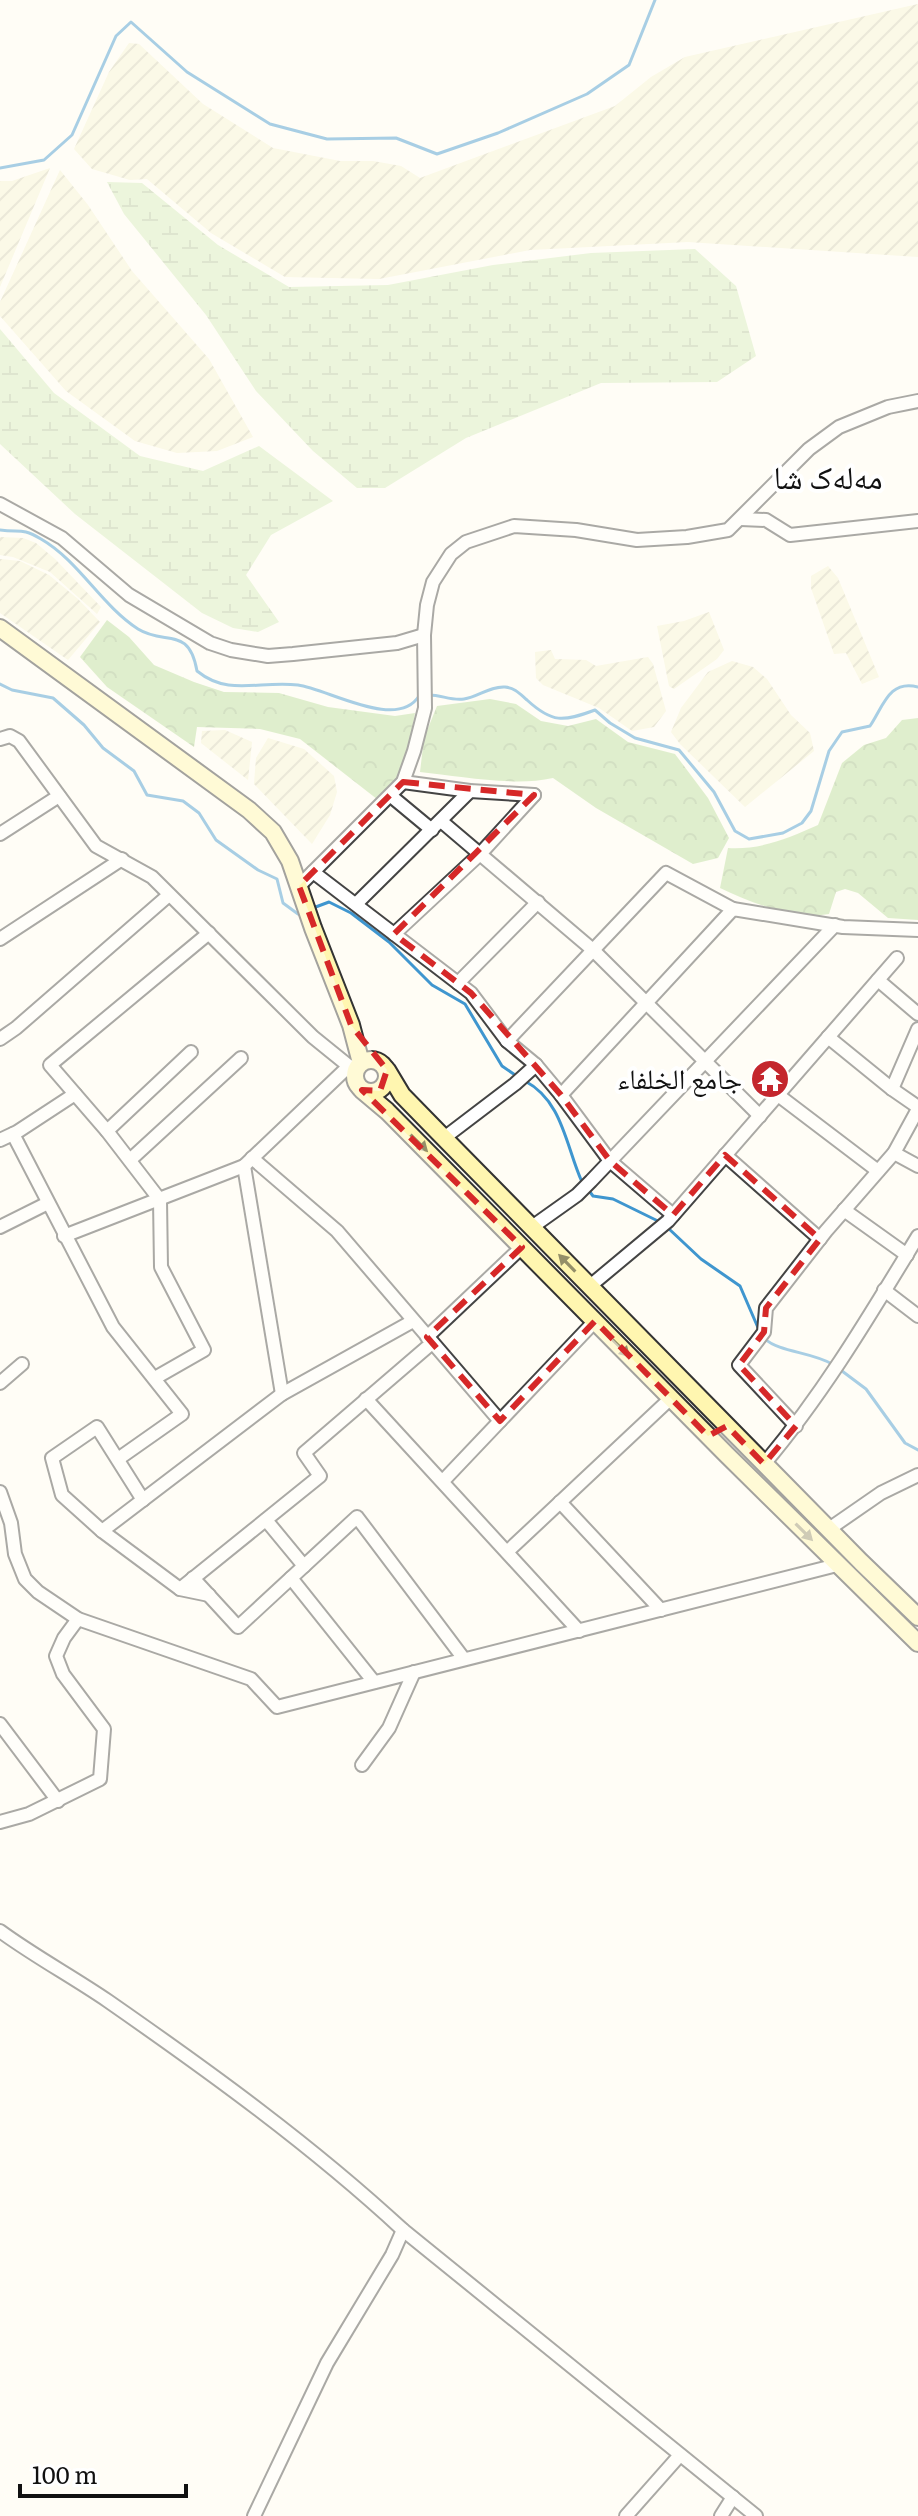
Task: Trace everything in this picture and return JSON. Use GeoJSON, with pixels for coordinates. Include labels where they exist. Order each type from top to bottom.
{"type":"FeatureCollection","features":[{"type":"Feature","properties":{"kind":"main road"},"geometry":{"type":"LineString","coordinates":[[0,628],[257,817],[285,851],[351,1025],[356,1082],[362,1090],[395,1118],[708,1436],[918,1643]]}},
{"type":"Feature","properties":{"kind":"main road"},"geometry":{"type":"LineString","coordinates":[[351,1025],[384,1066],[402,1095],[918,1617]]}},
{"type":"Feature","properties":{"kind":"main road"},"geometry":{"type":"LineString","coordinates":[[355,1067],[371,1060],[384,1066]]}},
{"type":"Feature","properties":{"kind":"main road"},"geometry":{"type":"LineString","coordinates":[[362,1090],[372,1093],[382,1089],[387,1081],[384,1066]]}},
{"type":"Feature","properties":{"kind":"main road"},"geometry":{"type":"LineString","coordinates":[[708,1436],[716,1433],[723,1422]]}},
{"type":"Feature","properties":{"kind":"main road"},"geometry":{"type":"LineString","coordinates":[[726,1454],[729,1446],[741,1440]]}},
{"type":"Feature","properties":{"kind":"street"},"geometry":{"type":"LineString","coordinates":[[300,891],[313,872],[403,782],[425,708],[424,635],[433,582],[451,554],[466,542],[514,526],[576,530],[637,540],[687,537],[728,530],[809,449],[839,427],[888,407],[918,401]]}},
{"type":"Feature","properties":{"kind":"street"},"geometry":{"type":"LineString","coordinates":[[0,504],[62,538],[129,595],[210,643],[231,650],[268,656],[397,643],[424,635]]}},
{"type":"Feature","properties":{"kind":"street"},"geometry":{"type":"LineString","coordinates":[[741,519],[766,520],[790,535],[918,521]]}},
{"type":"Feature","properties":{"kind":"street"},"geometry":{"type":"LineString","coordinates":[[0,739],[10,736],[16,739],[96,846],[152,877],[313,1037],[355,1067],[248,1162],[160,1200],[146,1202],[64,1236]]}},
{"type":"Feature","properties":{"kind":"street"},"geometry":{"type":"LineString","coordinates":[[394,934],[481,853],[534,795],[403,782]]}},
{"type":"Feature","properties":{"kind":"street"},"geometry":{"type":"LineString","coordinates":[[356,904],[470,791]]}},
{"type":"Feature","properties":{"kind":"street"},"geometry":{"type":"LineString","coordinates":[[0,834],[59,796]]}},
{"type":"Feature","properties":{"kind":"street"},"geometry":{"type":"LineString","coordinates":[[391,796],[481,853],[538,902],[593,950],[760,1116]]}},
{"type":"Feature","properties":{"kind":"street"},"geometry":{"type":"LineString","coordinates":[[0,939],[122,859]]}},
{"type":"Feature","properties":{"kind":"street"},"geometry":{"type":"LineString","coordinates":[[313,872],[471,993],[507,1041],[536,1065],[610,1161],[667,1222]]}},
{"type":"Feature","properties":{"kind":"street"},"geometry":{"type":"LineString","coordinates":[[507,1041],[666,873],[733,909],[835,925],[918,930]]}},
{"type":"Feature","properties":{"kind":"street"},"geometry":{"type":"LineString","coordinates":[[0,1039],[169,895]]}},
{"type":"Feature","properties":{"kind":"street"},"geometry":{"type":"LineString","coordinates":[[458,983],[538,902]]}},
{"type":"Feature","properties":{"kind":"street"},"geometry":{"type":"LineString","coordinates":[[561,1095],[733,909]]}},
{"type":"Feature","properties":{"kind":"street"},"geometry":{"type":"LineString","coordinates":[[532,1227],[586,1186],[835,925]]}},
{"type":"Feature","properties":{"kind":"street"},"geometry":{"type":"LineString","coordinates":[[155,1378],[204,1350],[161,1267],[160,1200],[107,1131],[50,1065],[209,933]]}},
{"type":"Feature","properties":{"kind":"street"},"geometry":{"type":"LineString","coordinates":[[590,1286],[667,1222],[897,958]]}},
{"type":"Feature","properties":{"kind":"street"},"geometry":{"type":"LineString","coordinates":[[878,980],[918,1014]]}},
{"type":"Feature","properties":{"kind":"street"},"geometry":{"type":"LineString","coordinates":[[892,1089],[918,1029]]}},
{"type":"Feature","properties":{"kind":"street"},"geometry":{"type":"LineString","coordinates":[[796,1426],[739,1365],[761,1337],[766,1308],[894,1153],[918,1108],[828,1037]]}},
{"type":"Feature","properties":{"kind":"street"},"geometry":{"type":"LineString","coordinates":[[107,1131],[191,1052]]}},
{"type":"Feature","properties":{"kind":"street"},"geometry":{"type":"LineString","coordinates":[[130,1160],[241,1058]]}},
{"type":"Feature","properties":{"kind":"street"},"geometry":{"type":"LineString","coordinates":[[444,1138],[536,1065]]}},
{"type":"Feature","properties":{"kind":"street"},"geometry":{"type":"LineString","coordinates":[[0,1140],[75,1094]]}},
{"type":"Feature","properties":{"kind":"street"},"geometry":{"type":"LineString","coordinates":[[778,1095],[878,1171]]}},
{"type":"Feature","properties":{"kind":"street"},"geometry":{"type":"LineString","coordinates":[[13,1134],[113,1327],[182,1414],[118,1459]]}},
{"type":"Feature","properties":{"kind":"street"},"geometry":{"type":"LineString","coordinates":[[894,1153],[918,1166]]}},
{"type":"Feature","properties":{"kind":"street"},"geometry":{"type":"LineString","coordinates":[[725,1155],[820,1239]]}},
{"type":"Feature","properties":{"kind":"street"},"geometry":{"type":"LineString","coordinates":[[248,1162],[337,1231],[500,1421]]}},
{"type":"Feature","properties":{"kind":"street"},"geometry":{"type":"LineString","coordinates":[[248,1162],[282,1394]]}},
{"type":"Feature","properties":{"kind":"street"},"geometry":{"type":"LineString","coordinates":[[0,1227],[48,1203]]}},
{"type":"Feature","properties":{"kind":"street"},"geometry":{"type":"LineString","coordinates":[[844,1210],[907,1255]]}},
{"type":"Feature","properties":{"kind":"street"},"geometry":{"type":"LineString","coordinates":[[764,1464],[838,1368],[918,1236]]}},
{"type":"Feature","properties":{"kind":"street"},"geometry":{"type":"LineString","coordinates":[[180,1589],[320,1476],[304,1453],[429,1340],[522,1247]]}},
{"type":"Feature","properties":{"kind":"street"},"geometry":{"type":"LineString","coordinates":[[884,1290],[918,1316]]}},
{"type":"Feature","properties":{"kind":"street"},"geometry":{"type":"LineString","coordinates":[[102,1531],[282,1394],[413,1321]]}},
{"type":"Feature","properties":{"kind":"street"},"geometry":{"type":"LineString","coordinates":[[443,1481],[595,1321]]}},
{"type":"Feature","properties":{"kind":"street"},"geometry":{"type":"LineString","coordinates":[[0,1383],[22,1364]]}},
{"type":"Feature","properties":{"kind":"street"},"geometry":{"type":"LineString","coordinates":[[507,1552],[671,1398]]}},
{"type":"Feature","properties":{"kind":"street"},"geometry":{"type":"LineString","coordinates":[[366,1399],[579,1631]]}},
{"type":"Feature","properties":{"kind":"street"},"geometry":{"type":"LineString","coordinates":[[143,1500],[97,1427],[52,1458],[62,1495],[102,1531],[180,1589],[209,1595]]}},
{"type":"Feature","properties":{"kind":"street"},"geometry":{"type":"LineString","coordinates":[[829,1529],[881,1493],[918,1475]]}},
{"type":"Feature","properties":{"kind":"street"},"geometry":{"type":"LineString","coordinates":[[0,1492],[11,1523],[15,1554],[25,1579],[38,1592],[78,1619],[251,1679],[277,1707],[837,1565]]}},
{"type":"Feature","properties":{"kind":"street"},"geometry":{"type":"LineString","coordinates":[[560,1502],[661,1610]]}},
{"type":"Feature","properties":{"kind":"street"},"geometry":{"type":"LineString","coordinates":[[193,1578],[238,1627],[357,1517],[464,1659]]}},
{"type":"Feature","properties":{"kind":"street"},"geometry":{"type":"LineString","coordinates":[[266,1520],[304,1566]]}},
{"type":"Feature","properties":{"kind":"street"},"geometry":{"type":"LineString","coordinates":[[291,1578],[374,1682]]}},
{"type":"Feature","properties":{"kind":"street"},"geometry":{"type":"LineString","coordinates":[[0,1822],[29,1814],[100,1779],[104,1729],[58,1665],[56,1656],[59,1646],[78,1619]]}},
{"type":"Feature","properties":{"kind":"street"},"geometry":{"type":"LineString","coordinates":[[362,1765],[389,1728],[414,1672]]}},
{"type":"Feature","properties":{"kind":"street"},"geometry":{"type":"LineString","coordinates":[[0,1724],[58,1801]]}},
{"type":"Feature","properties":{"kind":"street"},"geometry":{"type":"LineString","coordinates":[[0,1931],[61,1969],[204,2068],[353,2183],[403,2230],[756,2516]]}},
{"type":"Feature","properties":{"kind":"street"},"geometry":{"type":"LineString","coordinates":[[254,2516],[327,2363],[392,2255],[403,2230]]}},
{"type":"Feature","properties":{"kind":"street"},"geometry":{"type":"LineString","coordinates":[[626,2516],[680,2455]]}},
{"type":"Feature","properties":{"kind":"street"},"geometry":{"type":"LineString","coordinates":[[721,2516],[733,2497]]}},
{"type":"Feature","properties":{"kind":"highlighted area"},"geometry":{"type":"Polygon","coordinates":[[[403,782],[534,795],[394,934],[471,993],[561,1095],[610,1161],[673,1215],[725,1155],[820,1239],[766,1308],[764,1332],[739,1365],[796,1426],[764,1464],[727,1426],[708,1436],[595,1321],[500,1421],[427,1337],[522,1247],[362,1090],[380,1091],[387,1070],[351,1025],[299,886],[403,782]]]}},
{"type":"Feature","properties":{"kind":"shaded area"},"geometry":{"type":"Polygon","coordinates":[[[918,4],[918,257],[688,242],[530,250],[379,279],[285,277],[211,233],[147,179],[130,180],[92,169],[74,149],[109,72],[129,43],[139,44],[203,104],[273,148],[340,161],[373,161],[401,166],[420,178],[615,106],[651,77],[685,57],[918,4]]]}},
{"type":"Feature","properties":{"kind":"shaded area"},"geometry":{"type":"Polygon","coordinates":[[[50,168],[0,287],[0,181],[12,181],[50,168]]]}},
{"type":"Feature","properties":{"kind":"shaded area"},"geometry":{"type":"Polygon","coordinates":[[[60,170],[88,205],[132,271],[209,359],[253,437],[217,451],[177,453],[135,441],[66,391],[0,316],[0,302],[60,170]]]}},
{"type":"Feature","properties":{"kind":"shaded area"},"geometry":{"type":"Polygon","coordinates":[[[0,537],[23,538],[36,543],[101,607],[97,614],[50,572],[0,555],[0,537]]]}},
{"type":"Feature","properties":{"kind":"shaded area"},"geometry":{"type":"Polygon","coordinates":[[[0,559],[20,561],[49,575],[100,622],[68,660],[0,613],[0,559]]]}},
{"type":"Feature","properties":{"kind":"shaded area"},"geometry":{"type":"Polygon","coordinates":[[[828,566],[838,578],[879,677],[862,684],[846,653],[834,654],[811,588],[811,576],[828,566]]]}},
{"type":"Feature","properties":{"kind":"shaded area"},"geometry":{"type":"Polygon","coordinates":[[[709,612],[724,650],[717,659],[674,689],[669,686],[657,626],[709,612]]]}},
{"type":"Feature","properties":{"kind":"shaded area"},"geometry":{"type":"Polygon","coordinates":[[[551,650],[555,659],[586,660],[596,666],[648,657],[653,664],[666,711],[654,727],[632,731],[599,708],[543,685],[536,678],[535,652],[551,650]]]}},
{"type":"Feature","properties":{"kind":"shaded area"},"geometry":{"type":"Polygon","coordinates":[[[732,661],[753,667],[767,679],[791,715],[810,733],[814,751],[745,807],[671,732],[681,708],[708,672],[732,661]]]}},
{"type":"Feature","properties":{"kind":"shaded area"},"geometry":{"type":"Polygon","coordinates":[[[225,730],[252,742],[248,780],[201,743],[202,731],[225,730]]]}},
{"type":"Feature","properties":{"kind":"shaded area"},"geometry":{"type":"Polygon","coordinates":[[[268,738],[304,749],[334,776],[337,792],[330,815],[312,844],[254,784],[256,758],[268,738]]]}},
{"type":"Feature","properties":{"kind":"green space"},"geometry":{"type":"Polygon","coordinates":[[[107,182],[142,183],[218,245],[289,287],[388,285],[493,265],[591,253],[695,249],[736,286],[756,356],[717,382],[601,383],[466,438],[385,488],[357,488],[313,451],[256,391],[206,315],[124,214],[107,182]]]}},
{"type":"Feature","properties":{"kind":"green space"},"geometry":{"type":"Polygon","coordinates":[[[0,329],[54,393],[140,456],[203,471],[259,446],[333,501],[271,535],[246,575],[279,622],[258,632],[233,628],[202,613],[75,514],[0,444],[0,329]]]}},
{"type":"Feature","properties":{"kind":"green space"},"geometry":{"type":"Polygon","coordinates":[[[107,620],[129,637],[154,665],[224,692],[279,693],[328,707],[395,716],[415,713],[408,750],[396,781],[382,803],[300,739],[260,729],[197,727],[194,747],[107,687],[80,657],[107,620]]]}},
{"type":"Feature","properties":{"kind":"green space"},"geometry":{"type":"Polygon","coordinates":[[[490,699],[516,704],[541,721],[568,726],[596,719],[628,742],[675,754],[708,798],[729,838],[718,858],[693,864],[596,808],[553,778],[504,781],[420,772],[424,738],[437,706],[490,699]]]}},
{"type":"Feature","properties":{"kind":"green space"},"geometry":{"type":"Polygon","coordinates":[[[918,718],[918,920],[888,918],[858,893],[845,889],[836,892],[829,914],[802,915],[773,909],[720,888],[728,848],[763,845],[818,825],[842,763],[864,745],[886,738],[902,720],[918,718]]]}},
{"type":"Feature","properties":{"kind":"waterway"},"geometry":{"type":"LineString","coordinates":[[0,168],[44,160],[72,135],[116,36],[131,22],[187,72],[270,124],[327,139],[396,138],[437,154],[498,133],[587,94],[629,65],[655,0]]}},
{"type":"Feature","properties":{"kind":"waterway"},"geometry":{"type":"LineString","coordinates":[[0,530],[29,533],[55,548],[113,608],[138,629],[175,639],[188,647],[197,671],[209,679],[233,686],[298,685],[379,709],[395,710],[409,706],[419,696]]}},
{"type":"Feature","properties":{"kind":"waterway"},"geometry":{"type":"LineString","coordinates":[[0,684],[12,690],[53,698],[84,725],[103,748],[134,771],[147,795],[183,801],[199,813],[216,840],[258,870],[277,879],[283,903],[298,914],[302,912]]}},
{"type":"Feature","properties":{"kind":"waterway"},"geometry":{"type":"LineString","coordinates":[[427,695],[464,699],[505,687],[517,692],[544,713],[558,718],[574,717],[595,710],[635,738],[679,750],[714,792],[735,831],[749,839],[783,833],[802,823],[811,811],[829,751],[842,732],[870,726],[893,691],[900,687],[918,687]]}},
{"type":"Feature","properties":{"kind":"waterway"},"geometry":{"type":"LineString","coordinates":[[313,908],[329,902],[351,913],[389,942],[432,985],[465,1004],[502,1066],[518,1077]]}},
{"type":"Feature","properties":{"kind":"waterway"},"geometry":{"type":"LineString","coordinates":[[525,1081],[548,1100],[556,1113],[582,1182]]}},
{"type":"Feature","properties":{"kind":"waterway"},"geometry":{"type":"LineString","coordinates":[[587,1188],[593,1196],[613,1199],[662,1223]]}},
{"type":"Feature","properties":{"kind":"waterway"},"geometry":{"type":"LineString","coordinates":[[668,1228],[701,1259],[740,1286],[759,1330]]}},
{"type":"Feature","properties":{"kind":"waterway"},"geometry":{"type":"LineString","coordinates":[[765,1339],[779,1347],[832,1364]]}},
{"type":"Feature","properties":{"kind":"waterway"},"geometry":{"type":"LineString","coordinates":[[838,1368],[866,1389],[905,1443],[918,1450]]}},
{"type":"Feature","properties":{"kind":"place","name":"جامع الخلفاء"},"geometry":{"type":"Point","coordinates":[770,1079]}},
{"type":"Feature","properties":{"kind":"district","name":"مەلەک شا"},"geometry":{"type":"Point","coordinates":[828,478]}}]}
